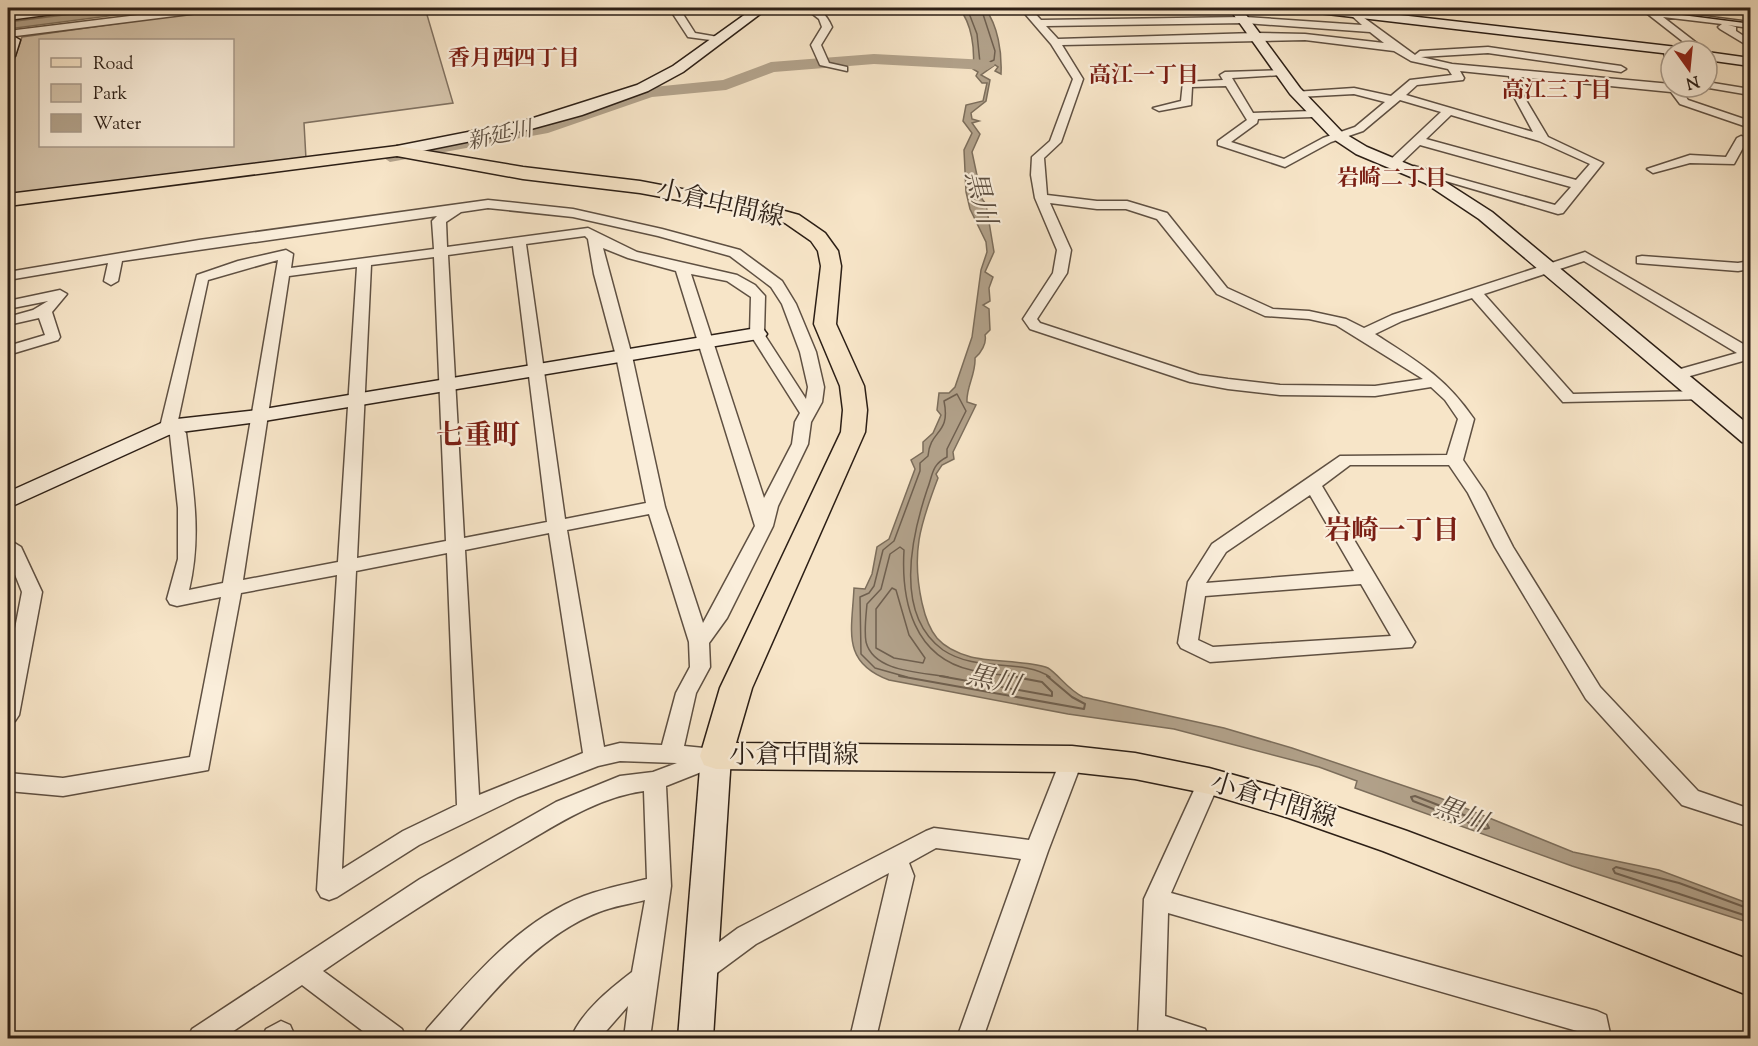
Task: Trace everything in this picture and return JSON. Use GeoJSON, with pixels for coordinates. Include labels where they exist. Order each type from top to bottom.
{"type":"FeatureCollection","features":[{"type":"Feature","properties":{"kind":"main road"},"geometry":{"type":"LineString","coordinates":[[8,200],[397,151]]}},
{"type":"Feature","properties":{"kind":"main road","name":"小倉中間線"},"geometry":{"type":"LineString","coordinates":[[397,151],[523,173],[640,187],[756,209],[792,219],[818,237],[828,251],[831,266],[825,324],[852,386],[855,410],[853,432],[736,688],[716,756],[982,756],[1072,759],[1135,766],[1209,782],[1291,805],[1395,841],[1750,978]]}},
{"type":"Feature","properties":{"kind":"street"},"geometry":{"type":"LineString","coordinates":[[8,16],[69,8]]}},
{"type":"Feature","properties":{"kind":"street"},"geometry":{"type":"LineString","coordinates":[[8,56],[9,38],[65,26],[214,8]]}},
{"type":"Feature","properties":{"kind":"street"},"geometry":{"type":"LineString","coordinates":[[677,8],[676,12],[692,35],[714,39]]}},
{"type":"Feature","properties":{"kind":"street"},"geometry":{"type":"LineString","coordinates":[[397,151],[529,127],[627,94],[679,69],[714,39],[762,8]]}},
{"type":"Feature","properties":{"kind":"street"},"geometry":{"type":"LineString","coordinates":[[809,8],[823,18],[827,27],[816,45],[825,65],[843,69]]}},
{"type":"Feature","properties":{"kind":"street"},"geometry":{"type":"LineString","coordinates":[[1024,8],[1055,42],[1078,79],[1055,142],[1038,157],[1037,175],[1041,198],[1064,250],[1060,273],[1030,319],[1035,326],[1196,379],[1228,384],[1280,390],[1375,391],[1436,382]]}},
{"type":"Feature","properties":{"kind":"street"},"geometry":{"type":"LineString","coordinates":[[1310,8],[1659,48]]}},
{"type":"Feature","properties":{"kind":"street"},"geometry":{"type":"LineString","coordinates":[[1645,8],[1656,13],[1750,25]]}},
{"type":"Feature","properties":{"kind":"street"},"geometry":{"type":"LineString","coordinates":[[1656,13],[1662,22],[1685,39]]}},
{"type":"Feature","properties":{"kind":"street"},"geometry":{"type":"LineString","coordinates":[[1039,23],[1240,14],[1372,29]]}},
{"type":"Feature","properties":{"kind":"street"},"geometry":{"type":"LineString","coordinates":[[1240,14],[1312,114],[1337,136],[1367,153],[1401,166],[1558,210],[1597,164],[1543,139],[1449,111],[1395,98],[1354,91],[1298,94]]}},
{"type":"Feature","properties":{"kind":"street"},"geometry":{"type":"LineString","coordinates":[[1356,15],[1400,51],[1488,50],[1621,69]]}},
{"type":"Feature","properties":{"kind":"street"},"geometry":{"type":"LineString","coordinates":[[1750,31],[1724,27],[1750,44]]}},
{"type":"Feature","properties":{"kind":"street"},"geometry":{"type":"LineString","coordinates":[[1055,42],[1256,36],[1305,37],[1400,51],[1452,67],[1659,87]]}},
{"type":"Feature","properties":{"kind":"street"},"geometry":{"type":"LineString","coordinates":[[1619,43],[1622,83]]}},
{"type":"Feature","properties":{"kind":"street"},"geometry":{"type":"LineString","coordinates":[[1719,56],[1750,62]]}},
{"type":"Feature","properties":{"kind":"street"},"geometry":{"type":"LineString","coordinates":[[1282,72],[1226,75],[1253,121],[1222,142],[1285,164],[1337,136],[1359,129],[1414,82],[1459,78],[1452,67]]}},
{"type":"Feature","properties":{"kind":"street"},"geometry":{"type":"LineString","coordinates":[[1514,74],[1518,95],[1543,139]]}},
{"type":"Feature","properties":{"kind":"street"},"geometry":{"type":"LineString","coordinates":[[1159,108],[1187,103],[1187,84],[1232,83]]}},
{"type":"Feature","properties":{"kind":"street"},"geometry":{"type":"LineString","coordinates":[[1719,87],[1750,92]]}},
{"type":"Feature","properties":{"kind":"street"},"geometry":{"type":"LineString","coordinates":[[1732,89],[1750,99]]}},
{"type":"Feature","properties":{"kind":"street"},"geometry":{"type":"LineString","coordinates":[[1682,99],[1684,102],[1750,126]]}},
{"type":"Feature","properties":{"kind":"street"},"geometry":{"type":"LineString","coordinates":[[1401,166],[1418,141],[1449,111]]}},
{"type":"Feature","properties":{"kind":"street"},"geometry":{"type":"LineString","coordinates":[[1251,116],[1312,114]]}},
{"type":"Feature","properties":{"kind":"street"},"geometry":{"type":"LineString","coordinates":[[1653,169],[1690,159],[1730,161],[1746,141],[1750,131]]}},
{"type":"Feature","properties":{"kind":"street"},"geometry":{"type":"LineString","coordinates":[[1418,141],[1579,185]]}},
{"type":"Feature","properties":{"kind":"street"},"geometry":{"type":"LineString","coordinates":[[1401,166],[1468,202],[1750,437]]}},
{"type":"Feature","properties":{"kind":"street"},"geometry":{"type":"LineString","coordinates":[[1041,198],[1097,205],[1127,205],[1153,212],[1167,221],[1206,274],[1222,291],[1270,313],[1309,315],[1341,322],[1364,334],[1436,382],[1451,397],[1466,419],[1454,460]]}},
{"type":"Feature","properties":{"kind":"street"},"geometry":{"type":"LineString","coordinates":[[8,276],[116,257],[504,205],[585,213],[735,253],[777,284],[789,304],[808,352],[816,387],[814,402],[803,422],[800,444],[769,506],[764,526],[717,618],[699,642]]}},
{"type":"Feature","properties":{"kind":"street"},"geometry":{"type":"LineString","coordinates":[[456,210],[439,221],[470,810]]}},
{"type":"Feature","properties":{"kind":"street"},"geometry":{"type":"LineString","coordinates":[[284,273],[441,250],[588,232],[595,239],[609,246],[682,268],[722,273],[750,286],[758,296],[757,334],[808,414]]}},
{"type":"Feature","properties":{"kind":"street"},"geometry":{"type":"LineString","coordinates":[[595,239],[601,273],[624,356],[656,507],[699,642],[700,667],[686,693],[671,754]]}},
{"type":"Feature","properties":{"kind":"street"},"geometry":{"type":"LineString","coordinates":[[519,240],[557,526],[595,758]]}},
{"type":"Feature","properties":{"kind":"street"},"geometry":{"type":"LineString","coordinates":[[8,782],[63,787],[200,764],[232,589],[258,416],[286,254],[243,264],[202,278],[168,427]]}},
{"type":"Feature","properties":{"kind":"street"},"geometry":{"type":"LineString","coordinates":[[1364,334],[1397,318],[1476,294],[1585,256],[1750,354]]}},
{"type":"Feature","properties":{"kind":"street"},"geometry":{"type":"LineString","coordinates":[[111,280],[116,257]]}},
{"type":"Feature","properties":{"kind":"street"},"geometry":{"type":"LineString","coordinates":[[1642,260],[1738,267],[1750,265]]}},
{"type":"Feature","properties":{"kind":"street"},"geometry":{"type":"LineString","coordinates":[[364,261],[349,565],[328,890],[411,838],[470,810],[595,758],[620,752],[716,756]]}},
{"type":"Feature","properties":{"kind":"street"},"geometry":{"type":"LineString","coordinates":[[682,268],[764,526]]}},
{"type":"Feature","properties":{"kind":"street"},"geometry":{"type":"LineString","coordinates":[[8,304],[60,294],[45,312],[8,321]]}},
{"type":"Feature","properties":{"kind":"street"},"geometry":{"type":"LineString","coordinates":[[1476,294],[1569,399],[1701,396]]}},
{"type":"Feature","properties":{"kind":"street"},"geometry":{"type":"LineString","coordinates":[[8,351],[53,337],[45,312]]}},
{"type":"Feature","properties":{"kind":"street"},"geometry":{"type":"LineString","coordinates":[[8,501],[168,427],[258,416],[448,386],[757,334]]}},
{"type":"Feature","properties":{"kind":"street"},"geometry":{"type":"LineString","coordinates":[[1676,375],[1750,354]]}},
{"type":"Feature","properties":{"kind":"street"},"geometry":{"type":"LineString","coordinates":[[168,427],[178,434],[187,507],[187,559],[177,599],[656,507]]}},
{"type":"Feature","properties":{"kind":"street"},"geometry":{"type":"LineString","coordinates":[[1313,485],[1405,642],[1210,655],[1188,643],[1197,582],[1219,548],[1347,460],[1454,460]]}},
{"type":"Feature","properties":{"kind":"street"},"geometry":{"type":"LineString","coordinates":[[1454,460],[1476,492],[1504,547],[1593,693],[1690,798],[1750,818]]}},
{"type":"Feature","properties":{"kind":"street"},"geometry":{"type":"LineString","coordinates":[[8,545],[14,551],[32,592],[8,715]]}},
{"type":"Feature","properties":{"kind":"street"},"geometry":{"type":"LineString","coordinates":[[1196,590],[1367,578]]}},
{"type":"Feature","properties":{"kind":"street"},"geometry":{"type":"LineString","coordinates":[[201,1038],[303,971],[359,929],[428,886],[564,809],[620,785],[655,782],[716,756]]}},
{"type":"Feature","properties":{"kind":"street"},"geometry":{"type":"LineString","coordinates":[[695,1038],[705,879],[716,756]]}},
{"type":"Feature","properties":{"kind":"street"},"geometry":{"type":"LineString","coordinates":[[970,1038],[1036,851],[1072,759]]}},
{"type":"Feature","properties":{"kind":"street"},"geometry":{"type":"LineString","coordinates":[[637,1038],[659,886],[655,782]]}},
{"type":"Feature","properties":{"kind":"street"},"geometry":{"type":"LineString","coordinates":[[1196,1038],[1151,1032],[1156,899],[1209,782]]}},
{"type":"Feature","properties":{"kind":"street"},"geometry":{"type":"LineString","coordinates":[[701,970],[747,936],[934,838],[1036,851]]}},
{"type":"Feature","properties":{"kind":"street"},"geometry":{"type":"LineString","coordinates":[[863,1038],[902,876],[895,858]]}},
{"type":"Feature","properties":{"kind":"street"},"geometry":{"type":"LineString","coordinates":[[436,1038],[489,978],[532,938],[585,906],[659,886]]}},
{"type":"Feature","properties":{"kind":"street"},"geometry":{"type":"LineString","coordinates":[[1156,899],[1597,1024],[1598,1038]]}},
{"type":"Feature","properties":{"kind":"street"},"geometry":{"type":"LineString","coordinates":[[303,971],[393,1038]]}},
{"type":"Feature","properties":{"kind":"street"},"geometry":{"type":"LineString","coordinates":[[584,1038],[620,997],[644,978]]}},
{"type":"Feature","properties":{"kind":"green space"},"geometry":{"type":"Polygon","coordinates":[[[228,8],[425,8],[453,103],[304,123],[306,159],[8,197],[8,78],[22,37],[228,8]]]}},
{"type":"Feature","properties":{"kind":"water"},"geometry":{"type":"Polygon","coordinates":[[[119,8],[170,8],[8,29],[8,22],[119,8]]]}},
{"type":"Feature","properties":{"kind":"water","name":"黒川"},"geometry":{"type":"Polygon","coordinates":[[[959,8],[985,8],[998,40],[1001,74],[995,71],[998,67],[995,65],[981,75],[990,80],[986,101],[971,113],[972,119],[979,121],[972,123],[980,134],[972,152],[982,199],[986,204],[994,252],[985,272],[993,277],[989,288],[990,301],[983,305],[989,309],[990,330],[985,335],[983,348],[975,358],[968,391],[967,402],[976,405],[953,452],[954,459],[942,465],[936,474],[938,478],[926,510],[917,554],[922,603],[928,623],[937,638],[951,649],[971,657],[1033,664],[1048,668],[1083,697],[1224,728],[1292,748],[1440,798],[1573,852],[1659,870],[1750,904],[1750,923],[1572,866],[1355,788],[1357,781],[1319,767],[1174,729],[1068,714],[889,680],[874,673],[863,664],[856,654],[853,643],[854,588],[865,589],[872,574],[877,547],[889,539],[915,469],[911,460],[923,452],[923,442],[933,433],[941,415],[937,410],[939,393],[949,393],[955,387],[972,337],[981,270],[987,252],[986,242],[970,209],[966,192],[964,150],[972,133],[963,121],[966,105],[983,101],[987,83],[982,83],[976,76],[978,72],[973,69],[972,37],[967,21],[959,8]]]}},
{"type":"Feature","properties":{"kind":"waterway","name":"新延川"},"geometry":{"type":"LineString","coordinates":[[390,156],[548,128],[649,92],[726,85],[771,67],[874,59],[987,65]]}},
{"type":"Feature","properties":{"kind":"tram line"},"geometry":{"type":"LineString","coordinates":[[1633,8],[1750,23]]}},
{"type":"Feature","properties":{"kind":"district","name":"香月西四丁目"},"geometry":{"type":"Point","coordinates":[514,60]}},
{"type":"Feature","properties":{"kind":"district","name":"高江一丁目"},"geometry":{"type":"Point","coordinates":[1144,77]}},
{"type":"Feature","properties":{"kind":"district","name":"高江三丁目"},"geometry":{"type":"Point","coordinates":[1557,92]}},
{"type":"Feature","properties":{"kind":"district","name":"岩崎二丁目"},"geometry":{"type":"Point","coordinates":[1392,180]}},
{"type":"Feature","properties":{"kind":"district","name":"七重町"},"geometry":{"type":"Point","coordinates":[478,437]}},
{"type":"Feature","properties":{"kind":"district","name":"岩崎一丁目"},"geometry":{"type":"Point","coordinates":[1392,532]}}]}
